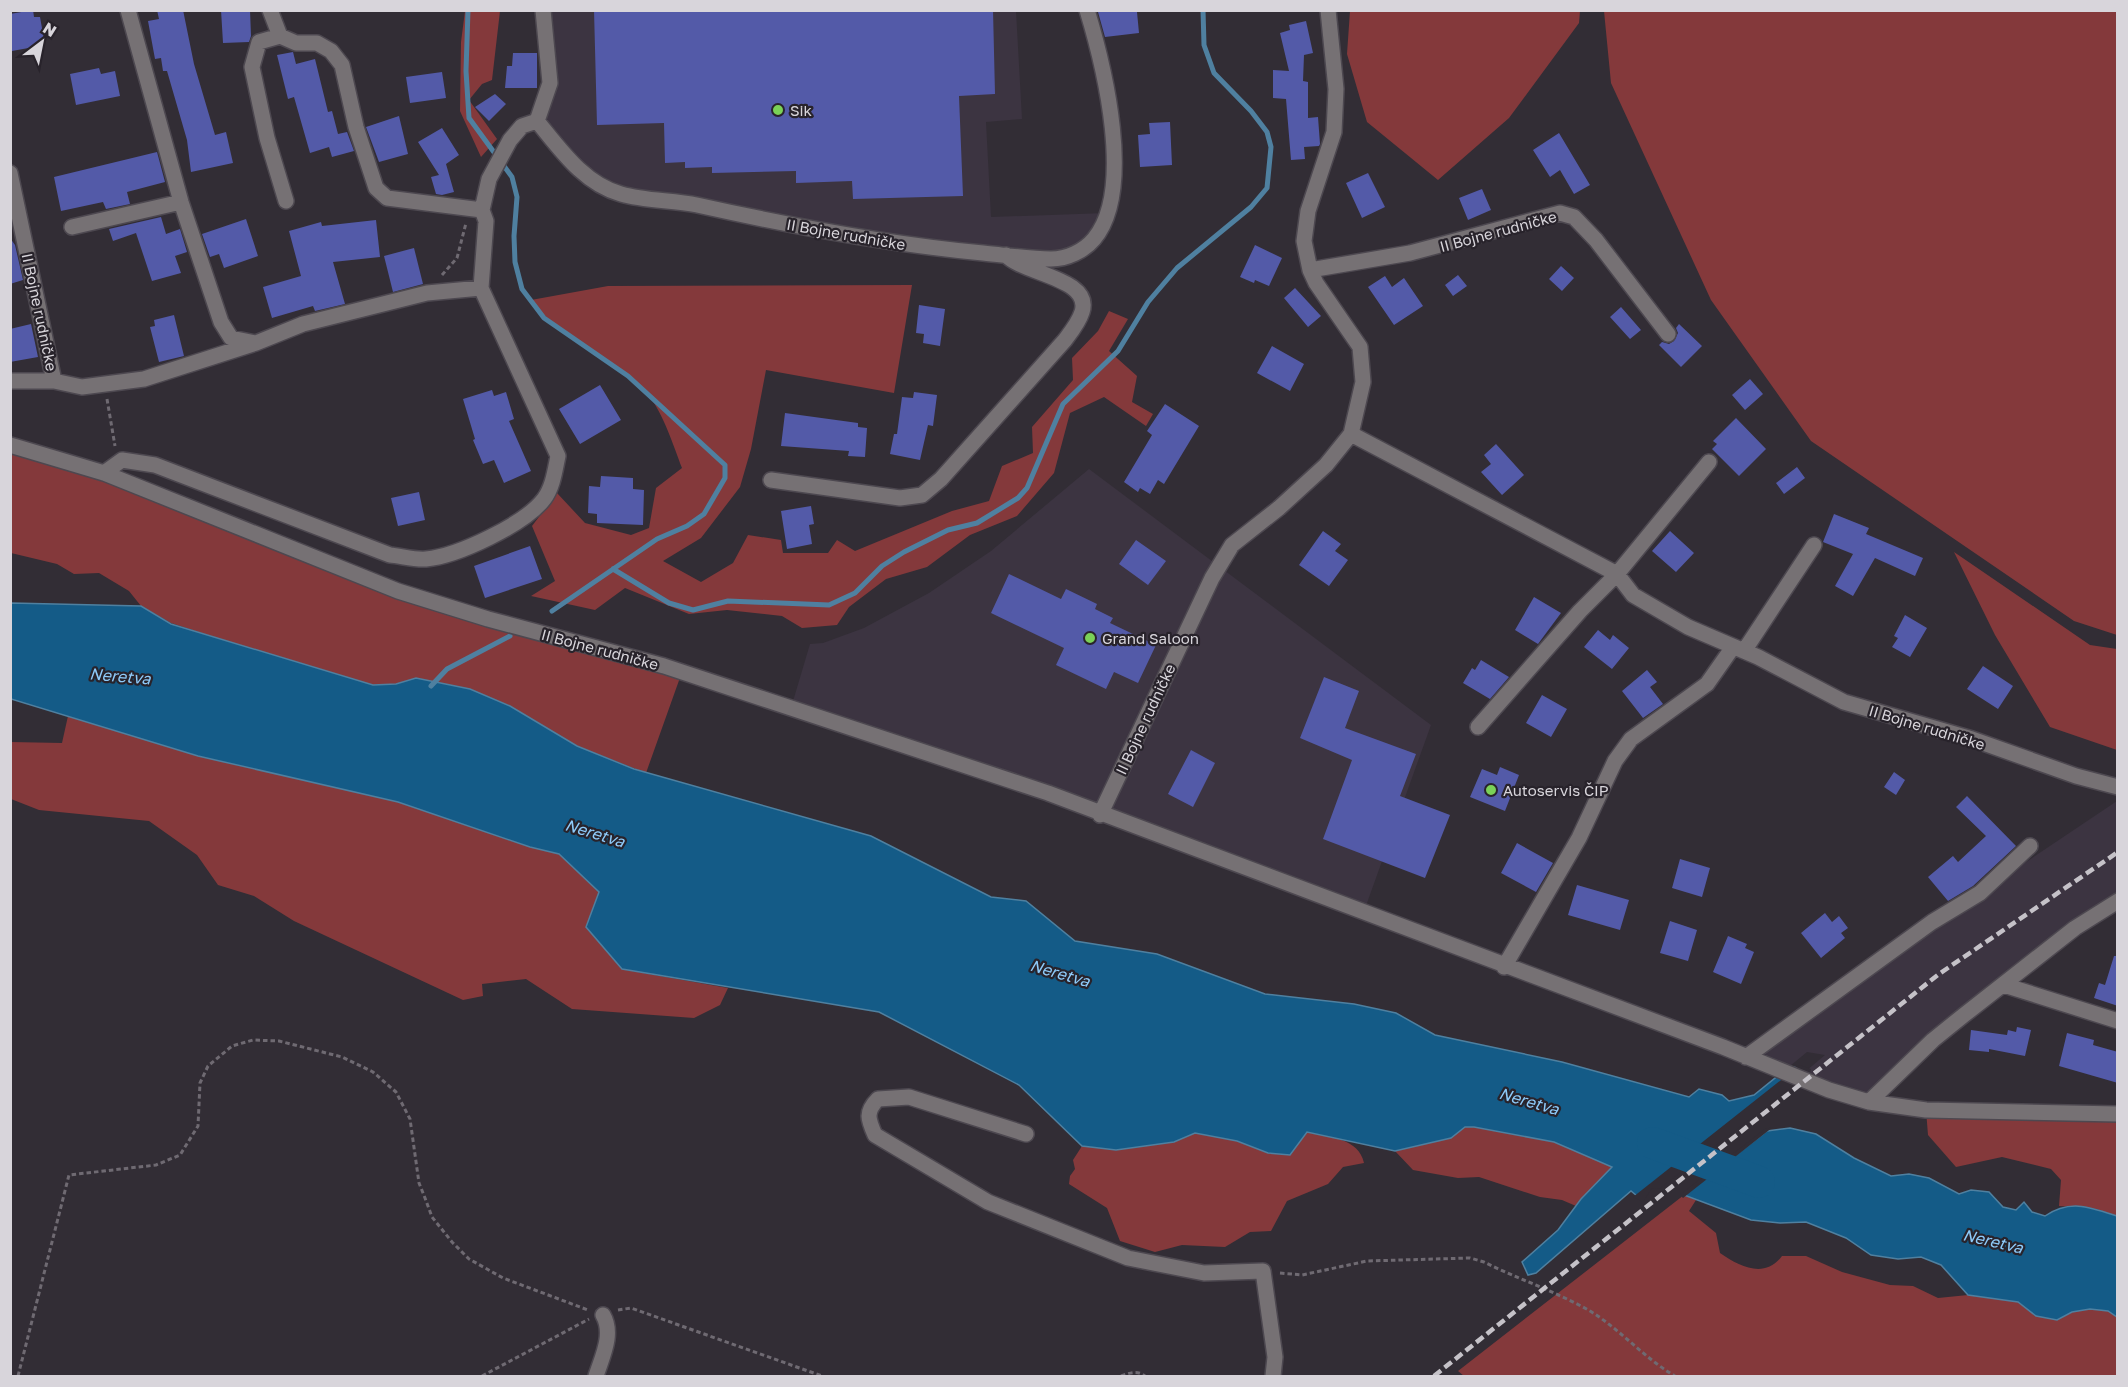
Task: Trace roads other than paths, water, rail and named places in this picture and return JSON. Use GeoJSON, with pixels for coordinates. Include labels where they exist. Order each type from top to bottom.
{"type":"FeatureCollection","features":[{"type":"Feature","properties":{"kind":"street"},"geometry":{"type":"LineString","coordinates":[[128,10],[180,202],[221,322],[231,338],[256,343]]}},
{"type":"Feature","properties":{"kind":"street"},"geometry":{"type":"LineString","coordinates":[[270,10],[280,36]]}},
{"type":"Feature","properties":{"kind":"street"},"geometry":{"type":"LineString","coordinates":[[476,210],[504,149],[522,126],[537,121],[550,83],[543,10]]}},
{"type":"Feature","properties":{"kind":"street","name":"II Bojne rudničke"},"geometry":{"type":"LineString","coordinates":[[537,121],[570,161],[592,180],[621,194],[686,203],[773,222],[921,247],[1052,260],[1080,253],[1095,238],[1113,192],[1115,150],[1103,64],[1087,10]]}},
{"type":"Feature","properties":{"kind":"street","name":"II Bojne rudničke"},"geometry":{"type":"LineString","coordinates":[[1100,815],[1212,578],[1232,545],[1279,508],[1326,465],[1351,434],[1363,382],[1360,347],[1310,270],[1304,240],[1308,211],[1334,132],[1336,89],[1328,10]]}},
{"type":"Feature","properties":{"kind":"street"},"geometry":{"type":"LineString","coordinates":[[104,473],[122,460],[155,465],[390,555],[426,559],[460,550],[523,518],[545,499],[554,477],[558,456],[481,288],[486,221],[476,210],[387,198],[376,188],[356,127],[342,65],[331,51],[317,43],[296,43],[280,36],[259,42],[252,67],[267,138],[286,201]]}},
{"type":"Feature","properties":{"kind":"street","name":"II Bojne rudničke"},"geometry":{"type":"LineString","coordinates":[[10,173],[54,381]]}},
{"type":"Feature","properties":{"kind":"street"},"geometry":{"type":"LineString","coordinates":[[72,227],[180,202]]}},
{"type":"Feature","properties":{"kind":"street","name":"II Bojne rudničke"},"geometry":{"type":"LineString","coordinates":[[1310,270],[1410,253],[1560,213],[1574,217],[1596,240],[1668,334]]}},
{"type":"Feature","properties":{"kind":"street","name":"II Bojne rudničke"},"geometry":{"type":"LineString","coordinates":[[771,480],[900,498],[922,495],[941,479],[1065,340],[1082,315],[1084,306],[1080,293],[1066,282],[1018,266],[1006,255]]}},
{"type":"Feature","properties":{"kind":"street","name":"II Bojne rudničke"},"geometry":{"type":"LineString","coordinates":[[10,381],[54,381],[82,387],[144,379],[256,343],[303,324],[427,293],[481,288]]}},
{"type":"Feature","properties":{"kind":"street"},"geometry":{"type":"LineString","coordinates":[[1351,434],[1617,574]]}},
{"type":"Feature","properties":{"kind":"street","name":"II Bojne rudničke"},"geometry":{"type":"LineString","coordinates":[[10,445],[104,473],[398,591],[498,622],[664,666],[1048,794],[1746,1056],[1829,1090],[1869,1102],[1926,1110],[2118,1114]]}},
{"type":"Feature","properties":{"kind":"street"},"geometry":{"type":"LineString","coordinates":[[1478,727],[1580,611],[1617,574],[1709,462]]}},
{"type":"Feature","properties":{"kind":"street"},"geometry":{"type":"LineString","coordinates":[[1504,967],[1579,838],[1615,760],[1631,739],[1707,684],[1738,649],[1814,545]]}},
{"type":"Feature","properties":{"kind":"street","name":"II Bojne rudničke"},"geometry":{"type":"LineString","coordinates":[[1617,574],[1633,595],[1688,627],[1738,649],[1844,702],[1920,724],[2076,776],[2118,787]]}},
{"type":"Feature","properties":{"kind":"street"},"geometry":{"type":"LineString","coordinates":[[1746,1056],[1932,922],[1980,893],[2031,846]]}},
{"type":"Feature","properties":{"kind":"street"},"geometry":{"type":"LineString","coordinates":[[1869,1102],[1933,1040],[2075,928],[2118,901]]}},
{"type":"Feature","properties":{"kind":"street"},"geometry":{"type":"LineString","coordinates":[[2004,986],[2118,1021]]}},
{"type":"Feature","properties":{"kind":"street"},"geometry":{"type":"LineString","coordinates":[[1026,1134],[909,1097],[878,1099],[868,1108],[868,1117],[875,1135],[988,1202],[1128,1258],[1204,1272],[1263,1272],[1275,1357],[1273,1377]]}},
{"type":"Feature","properties":{"kind":"street"},"geometry":{"type":"LineString","coordinates":[[596,1377],[608,1335],[608,1324],[603,1315]]}},
{"type":"Feature","properties":{"kind":"water"},"geometry":{"type":"Polygon","coordinates":[[[11,603],[141,606],[171,624],[373,685],[396,684],[416,678],[470,689],[510,706],[577,746],[634,769],[871,836],[991,897],[1026,901],[1075,941],[1157,954],[1265,994],[1354,1004],[1396,1013],[1435,1035],[1562,1062],[1689,1097],[1699,1089],[1722,1095],[1729,1101],[1754,1095],[1790,1066],[1808,1071],[1651,1184],[1642,1200],[1631,1191],[1536,1273],[1528,1275],[1522,1262],[1558,1230],[1581,1199],[1612,1167],[1554,1142],[1474,1127],[1465,1127],[1451,1138],[1395,1151],[1307,1132],[1290,1155],[1268,1153],[1237,1141],[1195,1133],[1174,1142],[1116,1150],[1082,1146],[1019,1085],[879,1012],[622,969],[586,927],[599,892],[559,854],[530,847],[398,802],[198,756],[11,699],[11,603]]]}},
{"type":"Feature","properties":{"kind":"water"},"geometry":{"type":"Polygon","coordinates":[[[1790,1128],[1816,1134],[1854,1158],[1891,1176],[1909,1174],[1929,1178],[1959,1194],[1971,1190],[1989,1192],[2003,1207],[2016,1210],[2024,1202],[2032,1212],[2045,1216],[2063,1208],[2080,1206],[2117,1216],[2117,1317],[2108,1311],[2090,1309],[2072,1312],[2057,1320],[2036,1316],[2018,1302],[1968,1295],[1941,1265],[1921,1257],[1898,1259],[1871,1255],[1846,1238],[1806,1222],[1780,1223],[1751,1220],[1684,1195],[1767,1131],[1790,1128]]]}},
{"type":"Feature","properties":{"kind":"waterway"},"geometry":{"type":"LineString","coordinates":[[468,10],[466,71],[469,118],[512,177],[517,197],[515,262],[522,289],[544,318],[628,376],[725,465],[725,478],[704,514],[687,526],[657,539],[552,611]]}},
{"type":"Feature","properties":{"kind":"waterway"},"geometry":{"type":"LineString","coordinates":[[613,569],[669,603],[693,610],[728,601],[829,605],[855,593],[882,566],[904,552],[948,530],[977,523],[1018,498],[1027,488],[1063,404],[1118,351],[1148,302],[1177,268],[1251,207],[1267,188],[1271,147],[1267,132],[1251,111],[1214,73],[1204,45],[1203,10]]}},
{"type":"Feature","properties":{"kind":"waterway"},"geometry":{"type":"LineString","coordinates":[[431,686],[447,669],[510,636]]}},
{"type":"Feature","properties":{"kind":"waterway","name":"Neretva"},"geometry":{"type":"LineString","coordinates":[[1653,1143],[1759,1182]]}},
{"type":"Feature","properties":{"kind":"railway"},"geometry":{"type":"LineString","coordinates":[[1434,1376],[1939,974],[2118,852]]}},
{"type":"Feature","properties":{"kind":"place","name":"Sik"},"geometry":{"type":"Point","coordinates":[778,110]}},
{"type":"Feature","properties":{"kind":"place","name":"Grand Saloon"},"geometry":{"type":"Point","coordinates":[1090,638]}},
{"type":"Feature","properties":{"kind":"place","name":"Autoservis ČIP"},"geometry":{"type":"Point","coordinates":[1491,790]}}]}
